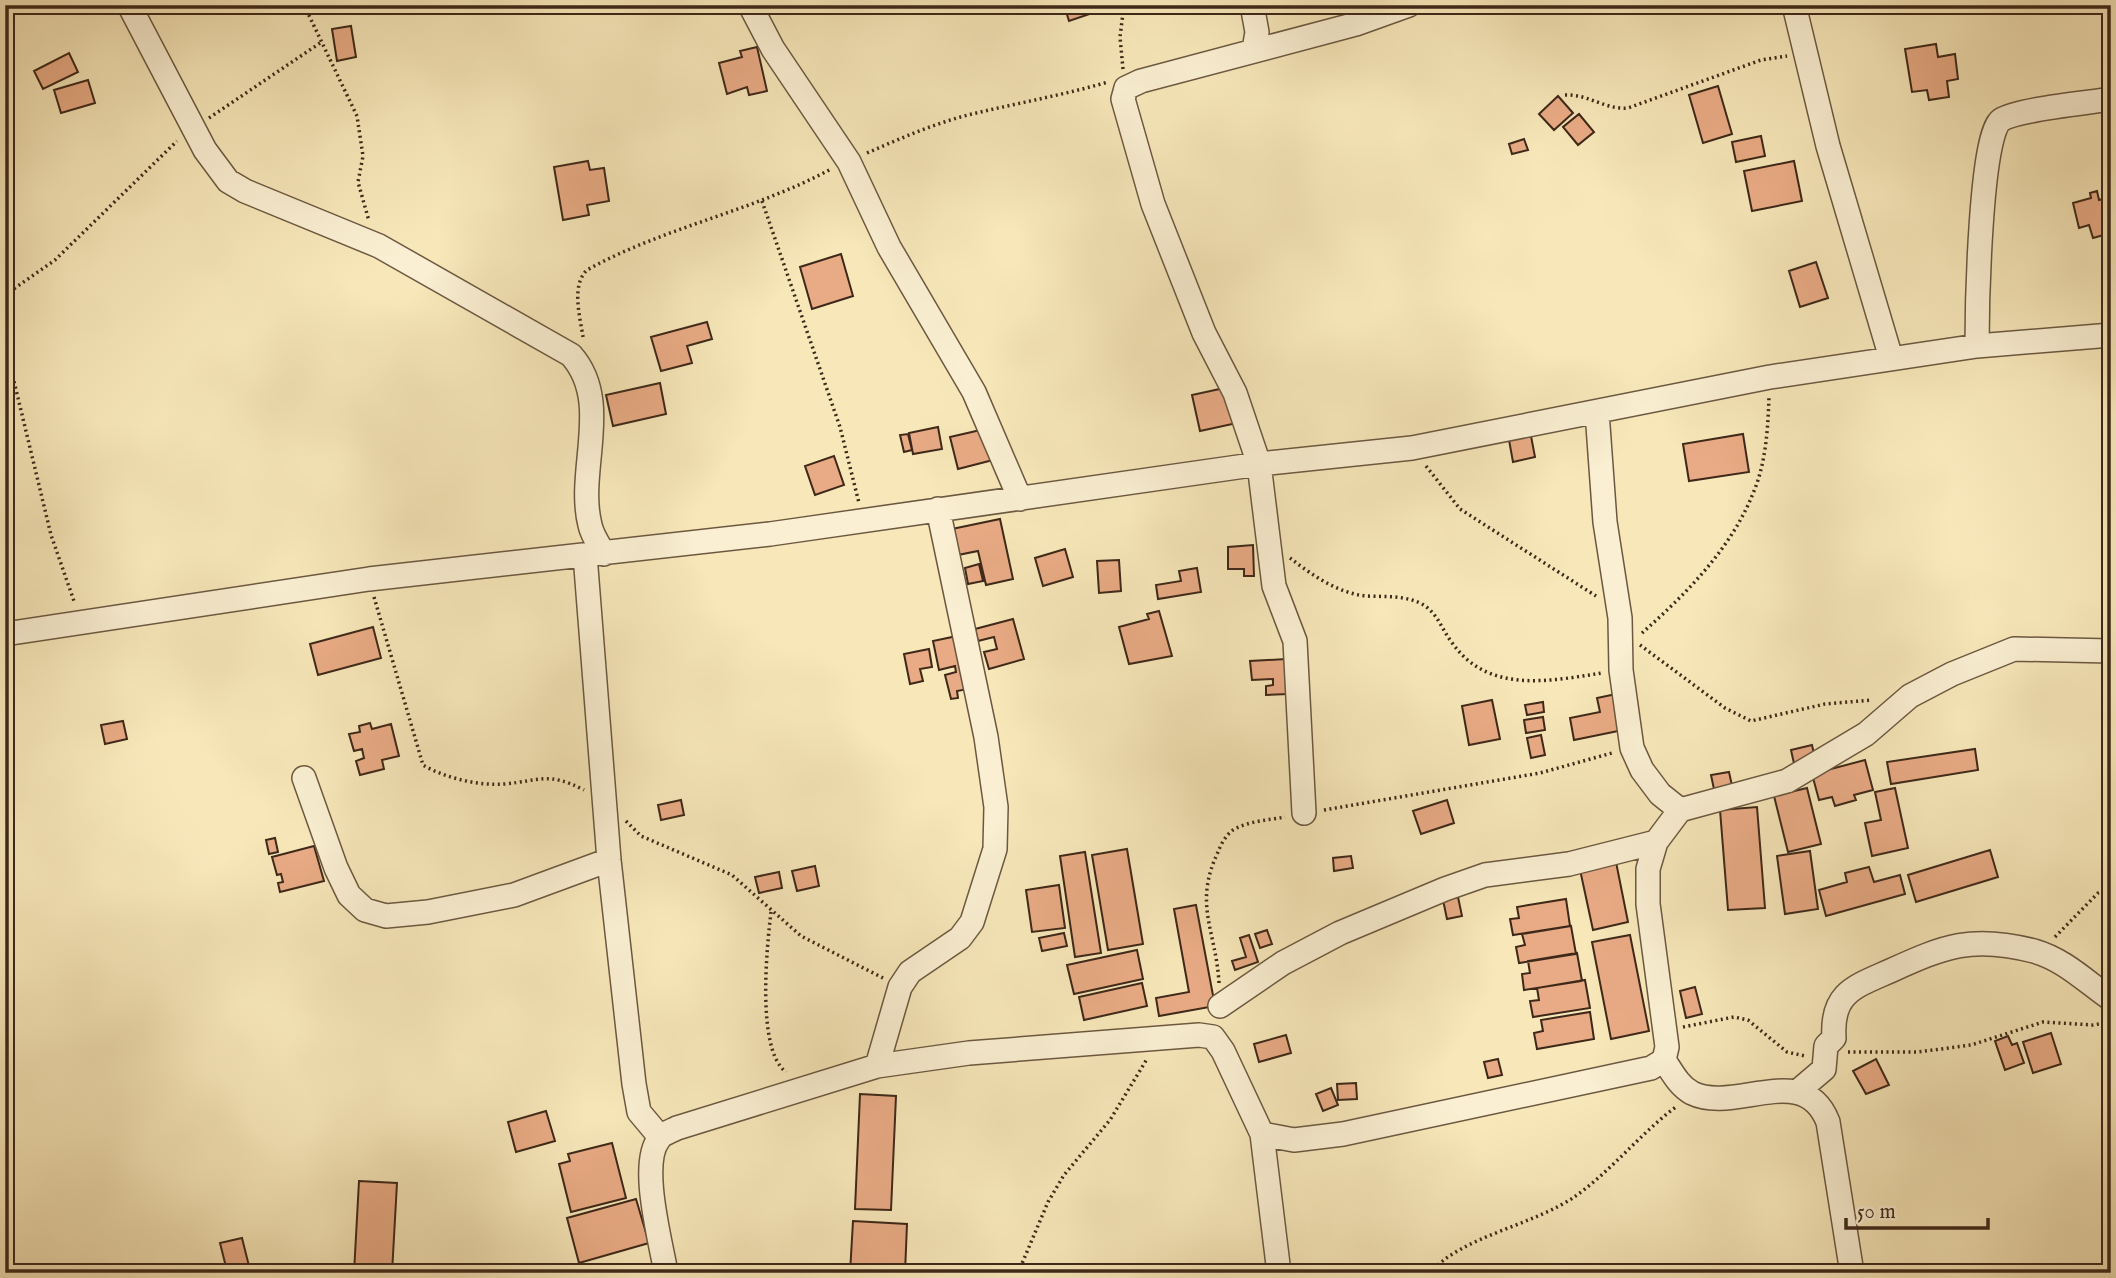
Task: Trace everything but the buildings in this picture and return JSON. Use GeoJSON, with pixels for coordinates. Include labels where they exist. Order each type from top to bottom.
{"type":"FeatureCollection","features":[{"type":"Feature","properties":{"kind":"street"},"geometry":{"type":"LineString","coordinates":[[129,5],[192,128],[228,181],[245,191],[379,246],[561,349],[583,368],[589,384],[592,407],[589,516],[595,555],[609,860],[639,1112],[660,1137]]}},
{"type":"Feature","properties":{"kind":"street"},"geometry":{"type":"LineString","coordinates":[[750,5],[773,49],[849,162],[889,247],[974,392],[1020,499]]}},
{"type":"Feature","properties":{"kind":"street"},"geometry":{"type":"LineString","coordinates":[[1252,5],[1257,32],[1254,50]]}},
{"type":"Feature","properties":{"kind":"street"},"geometry":{"type":"LineString","coordinates":[[1304,813],[1295,642],[1275,586],[1259,464],[1235,393],[1204,333],[1153,204],[1123,108],[1125,83],[1356,24],[1409,5]]}},
{"type":"Feature","properties":{"kind":"street"},"geometry":{"type":"LineString","coordinates":[[1794,5],[1803,53],[1891,358]]}},
{"type":"Feature","properties":{"kind":"street"},"geometry":{"type":"LineString","coordinates":[[1976,346],[1986,163],[1993,128],[2002,119],[2025,113],[2111,99]]}},
{"type":"Feature","properties":{"kind":"street"},"geometry":{"type":"LineString","coordinates":[[5,634],[369,579],[595,555],[862,522],[1259,464],[1412,448],[1770,377],[1976,346],[2111,335]]}},
{"type":"Feature","properties":{"kind":"street"},"geometry":{"type":"LineString","coordinates":[[1597,412],[1605,522],[1620,618],[1621,670],[1632,748],[1642,770],[1660,794],[1680,810]]}},
{"type":"Feature","properties":{"kind":"street"},"geometry":{"type":"LineString","coordinates":[[877,1066],[900,987],[910,972],[947,950],[972,922],[995,849],[996,807],[986,737],[939,509]]}},
{"type":"Feature","properties":{"kind":"street"},"geometry":{"type":"LineString","coordinates":[[1852,1273],[1828,1122],[1822,1107],[1797,1092],[1714,1097],[1693,1093],[1679,1083],[1664,1060],[1666,1030],[1648,904],[1648,869],[1656,842],[1680,810],[1787,781],[1866,734],[1910,696],[1952,674],[2014,649],[2111,651]]}},
{"type":"Feature","properties":{"kind":"street"},"geometry":{"type":"LineString","coordinates":[[304,778],[336,868],[349,895],[365,910],[386,916],[428,912],[514,895],[609,860]]}},
{"type":"Feature","properties":{"kind":"street"},"geometry":{"type":"LineString","coordinates":[[1220,1006],[1294,957],[1340,933],[1445,889],[1485,875],[1569,864],[1656,842]]}},
{"type":"Feature","properties":{"kind":"street"},"geometry":{"type":"LineString","coordinates":[[1797,1092],[1824,1069],[1826,1046],[1834,1038],[1835,1010],[1843,998],[1870,978],[1941,947],[1975,942],[2037,952],[2077,972],[2111,999]]}},
{"type":"Feature","properties":{"kind":"street"},"geometry":{"type":"LineString","coordinates":[[666,1273],[650,1180],[653,1151],[660,1137],[677,1128],[877,1066],[969,1053],[1158,1038],[1213,1037],[1223,1051],[1262,1133],[1279,1273]]}},
{"type":"Feature","properties":{"kind":"street"},"geometry":{"type":"LineString","coordinates":[[1262,1133],[1294,1140],[1343,1134],[1651,1068],[1664,1060]]}},
{"type":"Feature","properties":{"kind":"path"},"geometry":{"type":"LineString","coordinates":[[304,5],[357,116],[363,156],[358,182],[360,194],[379,246]]}},
{"type":"Feature","properties":{"kind":"path"},"geometry":{"type":"LineString","coordinates":[[584,346],[579,288],[581,275],[587,270],[630,250],[762,201],[904,136],[963,116],[1125,83],[1120,37],[1124,5]]}},
{"type":"Feature","properties":{"kind":"path"},"geometry":{"type":"LineString","coordinates":[[5,295],[55,260],[137,177],[192,128],[323,41]]}},
{"type":"Feature","properties":{"kind":"path"},"geometry":{"type":"LineString","coordinates":[[1565,94],[1578,94],[1612,110],[1628,108],[1761,60],[1803,53]]}},
{"type":"Feature","properties":{"kind":"path"},"geometry":{"type":"LineString","coordinates":[[762,201],[840,426],[854,474],[862,522]]}},
{"type":"Feature","properties":{"kind":"path"},"geometry":{"type":"LineString","coordinates":[[5,344],[51,535],[82,622]]}},
{"type":"Feature","properties":{"kind":"path"},"geometry":{"type":"LineString","coordinates":[[1770,377],[1767,437],[1755,490],[1739,522],[1698,580],[1633,640],[1725,708],[1751,721],[1825,704],[1873,700]]}},
{"type":"Feature","properties":{"kind":"path"},"geometry":{"type":"LineString","coordinates":[[1412,448],[1460,509],[1562,572],[1620,618]]}},
{"type":"Feature","properties":{"kind":"path"},"geometry":{"type":"LineString","coordinates":[[1269,542],[1324,582],[1365,596],[1403,598],[1429,609],[1462,654],[1484,671],[1504,680],[1525,683],[1621,670]]}},
{"type":"Feature","properties":{"kind":"path"},"geometry":{"type":"LineString","coordinates":[[369,579],[423,765],[456,777],[492,784],[548,777],[573,785],[606,803],[640,836],[732,875],[801,936],[900,987]]}},
{"type":"Feature","properties":{"kind":"path"},"geometry":{"type":"LineString","coordinates":[[1220,1006],[1215,947],[1204,905],[1214,861],[1223,841],[1233,830],[1253,823],[1304,813],[1540,773],[1632,748]]}},
{"type":"Feature","properties":{"kind":"path"},"geometry":{"type":"LineString","coordinates":[[2037,952],[2098,893],[2111,887]]}},
{"type":"Feature","properties":{"kind":"path"},"geometry":{"type":"LineString","coordinates":[[771,912],[765,960],[772,1051],[779,1067],[807,1087]]}},
{"type":"Feature","properties":{"kind":"path"},"geometry":{"type":"LineString","coordinates":[[1666,1030],[1734,1017],[1748,1020],[1787,1052],[1807,1057],[1826,1046],[1859,1052],[1918,1052],[1971,1045],[2043,1022],[2093,1025],[2111,1022]]}},
{"type":"Feature","properties":{"kind":"path"},"geometry":{"type":"LineString","coordinates":[[1018,1273],[1048,1202],[1064,1175],[1127,1096],[1158,1038]]}},
{"type":"Feature","properties":{"kind":"path"},"geometry":{"type":"LineString","coordinates":[[1430,1273],[1461,1249],[1532,1220],[1576,1196],[1606,1171],[1644,1131],[1693,1093]]}}]}
